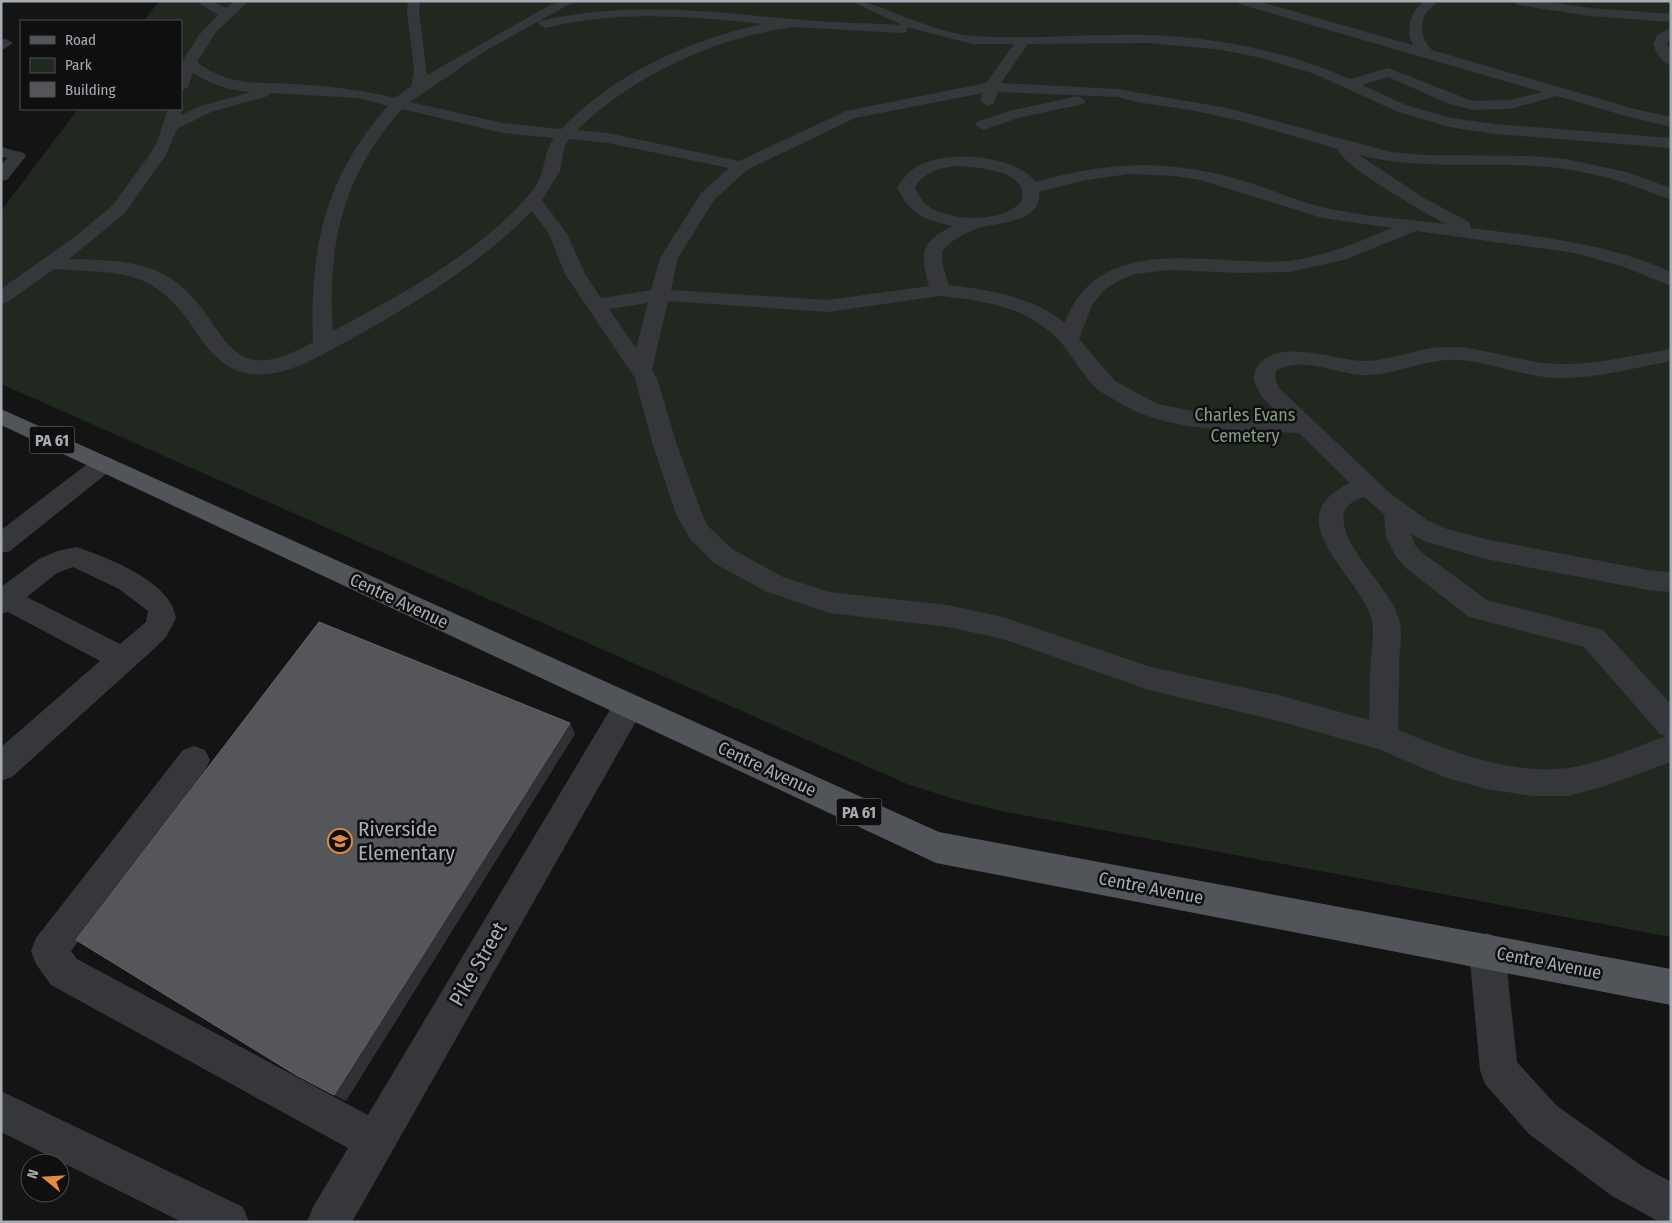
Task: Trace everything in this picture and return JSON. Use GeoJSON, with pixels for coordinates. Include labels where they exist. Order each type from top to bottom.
{"type":"FeatureCollection","features":[{"type":"Feature","properties":{"kind":"main road","name":"Centre Avenue"},"geometry":{"type":"LineString","coordinates":[[1,416],[936,848],[1671,987]]}},
{"type":"Feature","properties":{"kind":"street"},"geometry":{"type":"LineString","coordinates":[[201,1],[227,14]]}},
{"type":"Feature","properties":{"kind":"street"},"geometry":{"type":"LineString","coordinates":[[182,84],[189,62],[201,39],[227,14],[244,1]]}},
{"type":"Feature","properties":{"kind":"street"},"geometry":{"type":"LineString","coordinates":[[414,1],[413,11],[421,70],[418,87]]}},
{"type":"Feature","properties":{"kind":"street"},"geometry":{"type":"LineString","coordinates":[[324,345],[320,295],[325,247],[337,198],[358,155],[399,104],[418,87],[493,41],[568,1]]}},
{"type":"Feature","properties":{"kind":"street"},"geometry":{"type":"LineString","coordinates":[[856,1],[934,32],[959,38],[1023,41],[1148,40],[1210,44],[1255,52],[1292,62],[1350,84],[1401,108],[1461,124],[1671,143]]}},
{"type":"Feature","properties":{"kind":"street"},"geometry":{"type":"LineString","coordinates":[[1243,1],[1671,122]]}},
{"type":"Feature","properties":{"kind":"street"},"geometry":{"type":"LineString","coordinates":[[1408,1],[1429,4]]}},
{"type":"Feature","properties":{"kind":"street"},"geometry":{"type":"LineString","coordinates":[[1518,1],[1583,12],[1671,18]]}},
{"type":"Feature","properties":{"kind":"street"},"geometry":{"type":"LineString","coordinates":[[1427,53],[1418,42],[1415,32],[1417,16],[1429,4]]}},
{"type":"Feature","properties":{"kind":"street"},"geometry":{"type":"LineString","coordinates":[[493,41],[574,17],[628,11],[671,10],[794,24],[934,32]]}},
{"type":"Feature","properties":{"kind":"street"},"geometry":{"type":"LineString","coordinates":[[1656,17],[1671,25]]}},
{"type":"Feature","properties":{"kind":"street"},"geometry":{"type":"LineString","coordinates":[[51,263],[124,270],[158,279],[172,289],[234,361],[252,368],[265,369],[294,360],[324,345],[456,268],[484,246],[533,199],[548,180],[557,146],[567,133],[618,89],[646,72],[728,36],[760,28],[794,24]]}},
{"type":"Feature","properties":{"kind":"street"},"geometry":{"type":"LineString","coordinates":[[1671,32],[1662,38],[1660,44],[1663,53],[1671,60]]}},
{"type":"Feature","properties":{"kind":"street"},"geometry":{"type":"LineString","coordinates":[[959,38],[1002,68]]}},
{"type":"Feature","properties":{"kind":"street"},"geometry":{"type":"LineString","coordinates":[[977,162],[990,87],[1023,41]]}},
{"type":"Feature","properties":{"kind":"street"},"geometry":{"type":"LineString","coordinates":[[418,46],[437,55],[471,55]]}},
{"type":"Feature","properties":{"kind":"street"},"geometry":{"type":"LineString","coordinates":[[189,62],[206,76],[233,85],[256,89],[284,88],[340,92],[524,132],[567,133],[608,138],[741,166]]}},
{"type":"Feature","properties":{"kind":"street"},"geometry":{"type":"LineString","coordinates":[[1350,84],[1390,72],[1462,103],[1494,106],[1543,98],[1556,91]]}},
{"type":"Feature","properties":{"kind":"street"},"geometry":{"type":"LineString","coordinates":[[641,370],[669,258],[707,197],[741,166],[851,114],[990,87],[1117,94],[1219,111],[1343,146],[1418,160],[1533,161],[1561,164],[1605,173],[1671,194]]}},
{"type":"Feature","properties":{"kind":"street"},"geometry":{"type":"LineString","coordinates":[[169,127],[206,109],[284,88]]}},
{"type":"Feature","properties":{"kind":"street"},"geometry":{"type":"LineString","coordinates":[[984,125],[1014,114],[1072,102],[1123,97],[1154,100]]}},
{"type":"Feature","properties":{"kind":"street"},"geometry":{"type":"LineString","coordinates":[[1,298],[97,229],[122,204],[158,155],[175,110]]}},
{"type":"Feature","properties":{"kind":"street"},"geometry":{"type":"LineString","coordinates":[[1343,146],[1355,160],[1418,202],[1477,233]]}},
{"type":"Feature","properties":{"kind":"street"},"geometry":{"type":"LineString","coordinates":[[1,152],[18,156],[1,176]]}},
{"type":"Feature","properties":{"kind":"street"},"geometry":{"type":"LineString","coordinates":[[956,162],[977,162],[1010,170],[1024,179],[1031,189],[1031,200],[1024,210],[1000,220],[979,222],[956,221],[925,212],[908,198],[906,187],[912,177],[923,169],[956,162]]}},
{"type":"Feature","properties":{"kind":"street"},"geometry":{"type":"LineString","coordinates":[[1031,189],[1093,172],[1167,170],[1227,181],[1312,210],[1596,252],[1639,266],[1671,280]]}},
{"type":"Feature","properties":{"kind":"street"},"geometry":{"type":"LineString","coordinates":[[533,199],[558,234],[575,274],[646,378],[664,442],[690,514],[699,532],[723,556],[774,584],[829,602],[948,616],[995,626],[1099,659],[1149,678],[1282,709],[1383,737],[1471,772],[1532,782],[1568,782],[1602,773],[1671,748]]}},
{"type":"Feature","properties":{"kind":"street"},"geometry":{"type":"LineString","coordinates":[[940,290],[932,259],[933,252],[949,235],[979,222]]}},
{"type":"Feature","properties":{"kind":"street"},"geometry":{"type":"LineString","coordinates":[[1068,339],[1085,300],[1110,278],[1131,269],[1174,262],[1242,268],[1307,264],[1355,250],[1414,226]]}},
{"type":"Feature","properties":{"kind":"street"},"geometry":{"type":"LineString","coordinates":[[596,305],[660,295],[828,306],[940,290],[992,296],[1018,305],[1052,323],[1068,339],[1107,386],[1152,410],[1213,422],[1306,426]]}},
{"type":"Feature","properties":{"kind":"street"},"geometry":{"type":"LineString","coordinates":[[1671,355],[1558,372],[1472,355],[1446,353],[1424,356],[1378,368],[1360,368],[1297,358],[1278,360],[1266,368],[1264,378],[1270,391],[1367,486],[1396,512],[1436,535],[1485,549],[1648,580],[1671,582]]}},
{"type":"Feature","properties":{"kind":"street"},"geometry":{"type":"LineString","coordinates":[[1,544],[103,464]]}},
{"type":"Feature","properties":{"kind":"street"},"geometry":{"type":"LineString","coordinates":[[1367,486],[1347,492],[1341,496],[1334,507],[1331,522],[1340,547],[1374,593],[1384,616],[1386,632],[1383,737]]}},
{"type":"Feature","properties":{"kind":"street"},"geometry":{"type":"LineString","coordinates":[[1396,512],[1399,537],[1405,550],[1415,561],[1478,609],[1593,638],[1671,725]]}},
{"type":"Feature","properties":{"kind":"street"},"geometry":{"type":"LineString","coordinates":[[1,767],[122,659],[157,627],[162,617],[162,608],[151,594],[76,557],[66,557],[53,563],[3,600],[122,659]]}},
{"type":"Feature","properties":{"kind":"street","name":"Pike Street"},"geometry":{"type":"LineString","coordinates":[[328,1222],[628,707]]}},
{"type":"Feature","properties":{"kind":"street"},"geometry":{"type":"LineString","coordinates":[[194,760],[48,951],[64,972],[375,1141]]}},
{"type":"Feature","properties":{"kind":"street"},"geometry":{"type":"LineString","coordinates":[[1487,951],[1499,1070],[1543,1120],[1627,1181],[1671,1204]]}},
{"type":"Feature","properties":{"kind":"street"},"geometry":{"type":"LineString","coordinates":[[1,1112],[228,1222]]}},
{"type":"Feature","properties":{"kind":"green space","name":"Charles Evans Cemetery"},"geometry":{"type":"Polygon","coordinates":[[[159,1],[1671,1],[1671,937],[996,810],[907,784],[1,384],[1,211],[77,110],[182,110],[182,20],[145,20],[159,1]]]}},
{"type":"Feature","properties":{"kind":"building","name":"Riverside Elementary"},"geometry":{"type":"Polygon","coordinates":[[[319,622],[570,723],[334,1095],[296,1075],[76,940],[319,622]]]}},
{"type":"Feature","properties":{"kind":"place","name":"Riverside Elementary"},"geometry":{"type":"Point","coordinates":[340,841]}}]}
